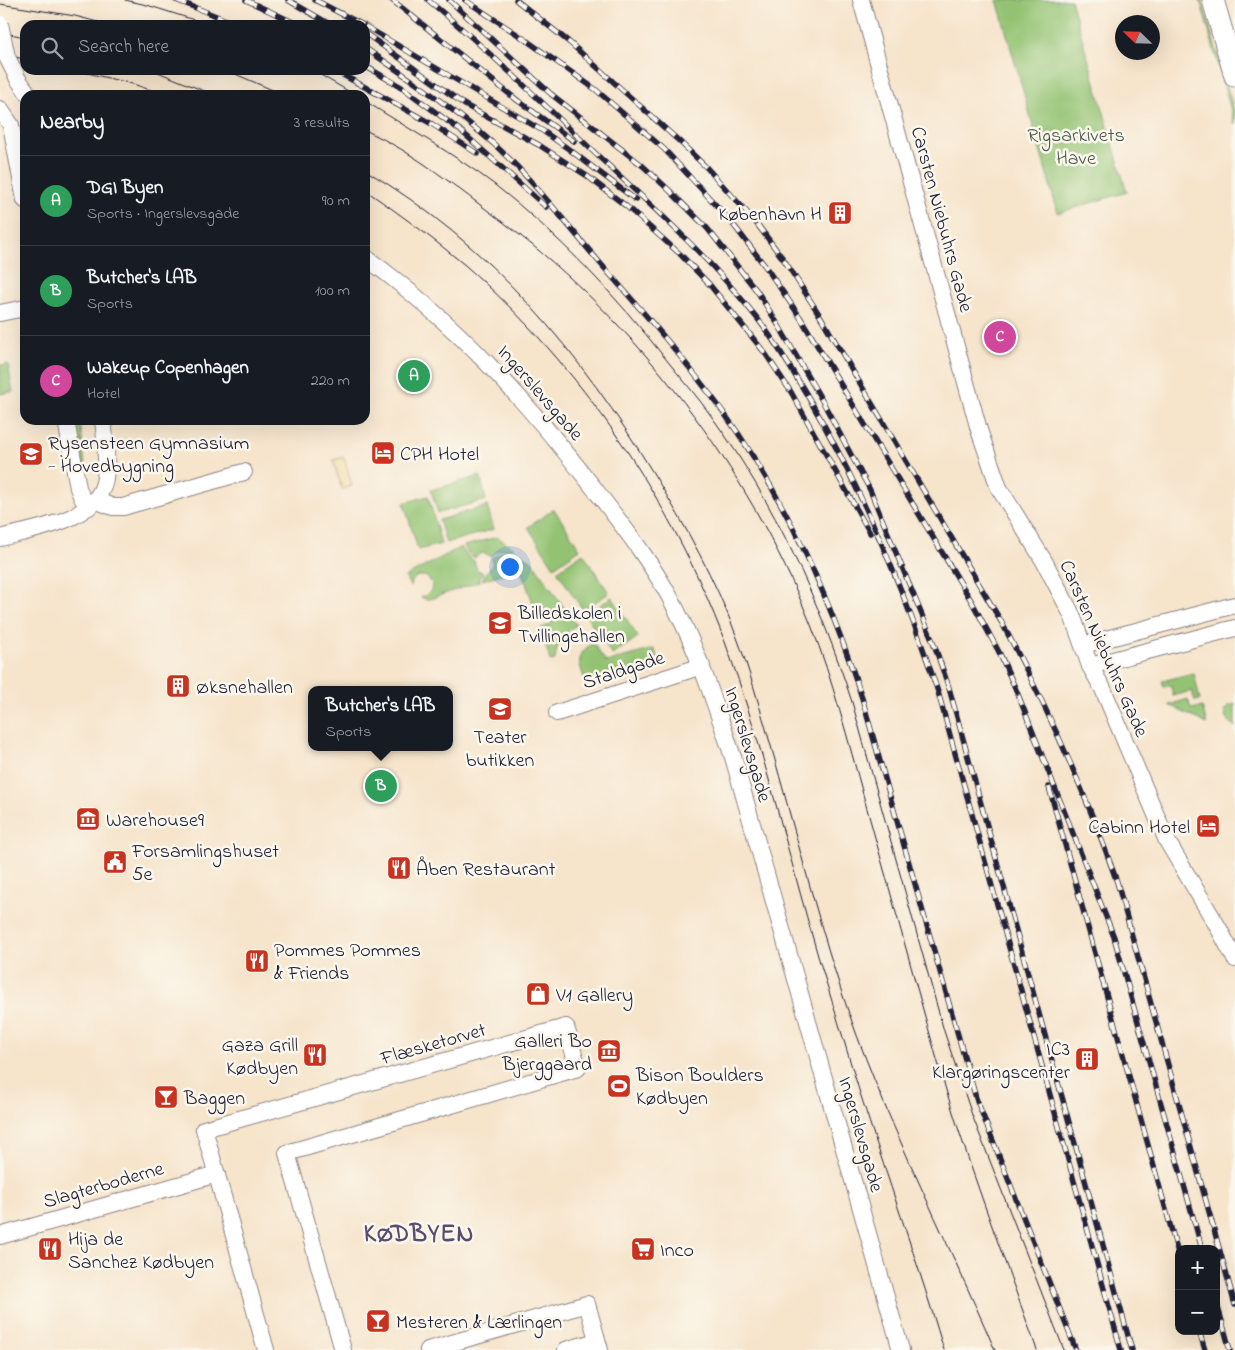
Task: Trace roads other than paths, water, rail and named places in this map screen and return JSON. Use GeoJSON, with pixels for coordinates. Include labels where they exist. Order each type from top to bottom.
{"type":"FeatureCollection","features":[{"type":"Feature","properties":{"kind":"main road"},"geometry":{"type":"LineString","coordinates":[[1213,0],[1235,76]]}},
{"type":"Feature","properties":{"kind":"street","name":"Carsten Niebuhrs Gade"},"geometry":{"type":"LineString","coordinates":[[861,0],[978,430],[999,488],[1044,561],[1072,615],[1090,666],[1102,689],[1167,841],[1235,959]]}},
{"type":"Feature","properties":{"kind":"street"},"geometry":{"type":"LineString","coordinates":[[0,24],[7,56],[18,79],[26,90]]}},
{"type":"Feature","properties":{"kind":"street"},"geometry":{"type":"LineString","coordinates":[[1,110],[11,125],[20,173]]}},
{"type":"Feature","properties":{"kind":"street","name":"Ingerslevsgade"},"geometry":{"type":"LineString","coordinates":[[370,261],[416,297],[454,331],[506,382],[545,426],[607,505],[654,571],[676,608],[702,666],[735,766],[901,1350]]}},
{"type":"Feature","properties":{"kind":"street"},"geometry":{"type":"LineString","coordinates":[[0,313],[20,309]]}},
{"type":"Feature","properties":{"kind":"street"},"geometry":{"type":"LineString","coordinates":[[67,425],[80,493],[92,504],[119,508],[244,472]]}},
{"type":"Feature","properties":{"kind":"street"},"geometry":{"type":"LineString","coordinates":[[0,538],[65,520],[77,515],[92,504],[102,489],[106,478],[103,425]]}},
{"type":"Feature","properties":{"kind":"street"},"geometry":{"type":"LineString","coordinates":[[1083,645],[1235,605]]}},
{"type":"Feature","properties":{"kind":"street"},"geometry":{"type":"LineString","coordinates":[[1090,666],[1235,628]]}},
{"type":"Feature","properties":{"kind":"street","name":"Staldgade"},"geometry":{"type":"LineString","coordinates":[[558,713],[702,666]]}},
{"type":"Feature","properties":{"kind":"street","name":"Flæsketorvet"},"geometry":{"type":"LineString","coordinates":[[266,1350],[204,1129],[566,1027],[578,1068],[286,1153],[343,1350]]}},
{"type":"Feature","properties":{"kind":"street","name":"Slagterboderne"},"geometry":{"type":"LineString","coordinates":[[0,1236],[217,1174]]}},
{"type":"Feature","properties":{"kind":"street"},"geometry":{"type":"LineString","coordinates":[[428,1350],[587,1304],[598,1346],[566,1350]]}},
{"type":"Feature","properties":{"kind":"tram line"},"geometry":{"type":"LineString","coordinates":[[125,0],[194,20]]}},
{"type":"Feature","properties":{"kind":"tram line"},"geometry":{"type":"LineString","coordinates":[[0,4],[90,20]]}},
{"type":"Feature","properties":{"kind":"tram line"},"geometry":{"type":"LineString","coordinates":[[0,32],[20,36]]}},
{"type":"Feature","properties":{"kind":"tram line"},"geometry":{"type":"LineString","coordinates":[[0,54],[20,58]]}},
{"type":"Feature","properties":{"kind":"tram line"},"geometry":{"type":"LineString","coordinates":[[96,75],[150,90]]}},
{"type":"Feature","properties":{"kind":"tram line"},"geometry":{"type":"LineString","coordinates":[[165,75],[202,90]]}},
{"type":"Feature","properties":{"kind":"tram line"},"geometry":{"type":"LineString","coordinates":[[238,75],[272,90]]}},
{"type":"Feature","properties":{"kind":"tram line"},"geometry":{"type":"LineString","coordinates":[[321,75],[346,90]]}},
{"type":"Feature","properties":{"kind":"tram line"},"geometry":{"type":"LineString","coordinates":[[370,104],[447,152],[495,185],[564,245],[626,311],[695,395],[735,450],[756,484],[810,590],[839,664],[852,702],[944,1031],[972,1115],[1064,1350]]}},
{"type":"Feature","properties":{"kind":"tram line"},"geometry":{"type":"LineString","coordinates":[[370,132],[384,139],[436,172],[503,222],[553,262],[600,306],[684,402],[721,455],[755,509],[785,566],[811,625],[826,668],[947,1093],[1037,1350]]}},
{"type":"Feature","properties":{"kind":"tram line"},"geometry":{"type":"LineString","coordinates":[[370,173],[410,199],[453,232],[492,267],[529,305],[564,345],[596,387],[667,495],[689,534],[728,614],[746,662],[822,930],[857,1036],[894,1127],[995,1350]]}},
{"type":"Feature","properties":{"kind":"tram line"},"geometry":{"type":"LineString","coordinates":[[370,194],[417,227],[466,266],[508,305],[547,347],[618,438],[650,487],[678,537],[703,589],[739,680],[763,758],[818,956],[944,1350]]}},
{"type":"Feature","properties":{"kind":"railway"},"geometry":{"type":"LineString","coordinates":[[176,0],[226,20]]}},
{"type":"Feature","properties":{"kind":"railway"},"geometry":{"type":"LineString","coordinates":[[246,0],[288,20]]}},
{"type":"Feature","properties":{"kind":"railway"},"geometry":{"type":"LineString","coordinates":[[288,0],[322,20]]}},
{"type":"Feature","properties":{"kind":"railway"},"geometry":{"type":"LineString","coordinates":[[315,0],[353,20]]}},
{"type":"Feature","properties":{"kind":"railway"},"geometry":{"type":"LineString","coordinates":[[392,0],[517,100],[574,141]]}},
{"type":"Feature","properties":{"kind":"railway"},"geometry":{"type":"LineString","coordinates":[[428,0],[472,37],[535,96],[659,213],[720,274],[757,318],[777,346],[807,395],[846,467],[864,503],[896,578],[938,692],[1121,1350]]}},
{"type":"Feature","properties":{"kind":"railway"},"geometry":{"type":"LineString","coordinates":[[449,0],[551,94],[643,166],[707,228],[757,291],[779,326],[824,404],[870,490],[934,644],[949,688],[1132,1350]]}},
{"type":"Feature","properties":{"kind":"railway"},"geometry":{"type":"LineString","coordinates":[[465,0],[595,89],[664,149],[729,219],[765,266],[800,317],[972,602],[999,652],[1017,692],[1114,937],[1201,1245]]}},
{"type":"Feature","properties":{"kind":"railway"},"geometry":{"type":"LineString","coordinates":[[516,0],[569,42],[679,141],[707,168],[754,220],[784,260],[819,314],[1002,623],[1035,686],[1065,751],[1117,882],[1235,1305]]}},
{"type":"Feature","properties":{"kind":"railway"},"geometry":{"type":"LineString","coordinates":[[370,29],[543,131],[636,200]]}},
{"type":"Feature","properties":{"kind":"railway"},"geometry":{"type":"LineString","coordinates":[[370,37],[465,105],[539,145],[587,176],[626,206],[680,254],[709,284],[765,353],[791,392],[870,533]]}},
{"type":"Feature","properties":{"kind":"railway"},"geometry":{"type":"LineString","coordinates":[[370,52],[465,119],[496,146],[539,191],[692,370],[738,433],[776,496],[809,561],[838,629],[850,663],[862,698],[976,1098],[1076,1350]]}},
{"type":"Feature","properties":{"kind":"railway"},"geometry":{"type":"LineString","coordinates":[[370,69],[403,88],[461,131],[546,207]]}},
{"type":"Feature","properties":{"kind":"railway"},"geometry":{"type":"LineString","coordinates":[[343,75],[432,124],[478,154]]}},
{"type":"Feature","properties":{"kind":"railway"},"geometry":{"type":"LineString","coordinates":[[1049,787],[1176,1245]]}},
{"type":"Feature","properties":{"kind":"railway"},"geometry":{"type":"LineString","coordinates":[[1220,1314],[1230,1350]]}},
{"type":"Feature","properties":{"kind":"railway"},"geometry":{"type":"LineString","coordinates":[[1200,1335],[1205,1350]]}},
{"type":"Feature","properties":{"kind":"place","name":"København H"},"geometry":{"type":"Point","coordinates":[840,213]}},
{"type":"Feature","properties":{"kind":"place","name":"Wakeup Copenhagen"},"geometry":{"type":"Point","coordinates":[1000,337]}},
{"type":"Feature","properties":{"kind":"place","name":"DGI Byen"},"geometry":{"type":"Point","coordinates":[414,376]}},
{"type":"Feature","properties":{"kind":"place","name":"CPH Hotel"},"geometry":{"type":"Point","coordinates":[383,453]}},
{"type":"Feature","properties":{"kind":"place","name":"Rysensteen Gymnasium - Hovedbygning"},"geometry":{"type":"Point","coordinates":[31,454]}},
{"type":"Feature","properties":{"kind":"place","name":"Billedskolen i Tvillingehallen"},"geometry":{"type":"Point","coordinates":[500,623]}},
{"type":"Feature","properties":{"kind":"place","name":"Øksnehallen"},"geometry":{"type":"Point","coordinates":[178,686]}},
{"type":"Feature","properties":{"kind":"place","name":"Teater butikken"},"geometry":{"type":"Point","coordinates":[500,709]}},
{"type":"Feature","properties":{"kind":"place","name":"Butcher's LAB"},"geometry":{"type":"Point","coordinates":[381,786]}},
{"type":"Feature","properties":{"kind":"place","name":"Warehouse9"},"geometry":{"type":"Point","coordinates":[88,819]}},
{"type":"Feature","properties":{"kind":"place","name":"Cabinn Hotel"},"geometry":{"type":"Point","coordinates":[1208,826]}},
{"type":"Feature","properties":{"kind":"place","name":"Forsamlingshuset 5e"},"geometry":{"type":"Point","coordinates":[115,862]}},
{"type":"Feature","properties":{"kind":"place","name":"Åben Restaurant"},"geometry":{"type":"Point","coordinates":[399,868]}},
{"type":"Feature","properties":{"kind":"place","name":"Pommes Pommes & Friends"},"geometry":{"type":"Point","coordinates":[257,961]}},
{"type":"Feature","properties":{"kind":"place","name":"V1 Gallery"},"geometry":{"type":"Point","coordinates":[538,994]}},
{"type":"Feature","properties":{"kind":"place","name":"Galleri Bo Bjerggaard"},"geometry":{"type":"Point","coordinates":[609,1051]}},
{"type":"Feature","properties":{"kind":"place","name":"Gaza Grill Kødbyen"},"geometry":{"type":"Point","coordinates":[315,1055]}},
{"type":"Feature","properties":{"kind":"place","name":"IC3 Klargøringscenter"},"geometry":{"type":"Point","coordinates":[1087,1059]}},
{"type":"Feature","properties":{"kind":"place","name":"Bison Boulders Kødbyen"},"geometry":{"type":"Point","coordinates":[619,1086]}},
{"type":"Feature","properties":{"kind":"place","name":"Baggen"},"geometry":{"type":"Point","coordinates":[166,1097]}},
{"type":"Feature","properties":{"kind":"place","name":"Hija de Sanchez Kødbyen"},"geometry":{"type":"Point","coordinates":[50,1249]}},
{"type":"Feature","properties":{"kind":"place","name":"Inco"},"geometry":{"type":"Point","coordinates":[643,1249]}},
{"type":"Feature","properties":{"kind":"place","name":"Mesteren & Lærlingen"},"geometry":{"type":"Point","coordinates":[378,1321]}},
{"type":"Feature","properties":{"kind":"district","name":"KØDBYEN"},"geometry":{"type":"Point","coordinates":[419,1232]}},
{"type":"Feature","properties":{"kind":"park label","name":"Rigsarkivets Have"},"geometry":{"type":"Point","coordinates":[1076,146]}}]}
